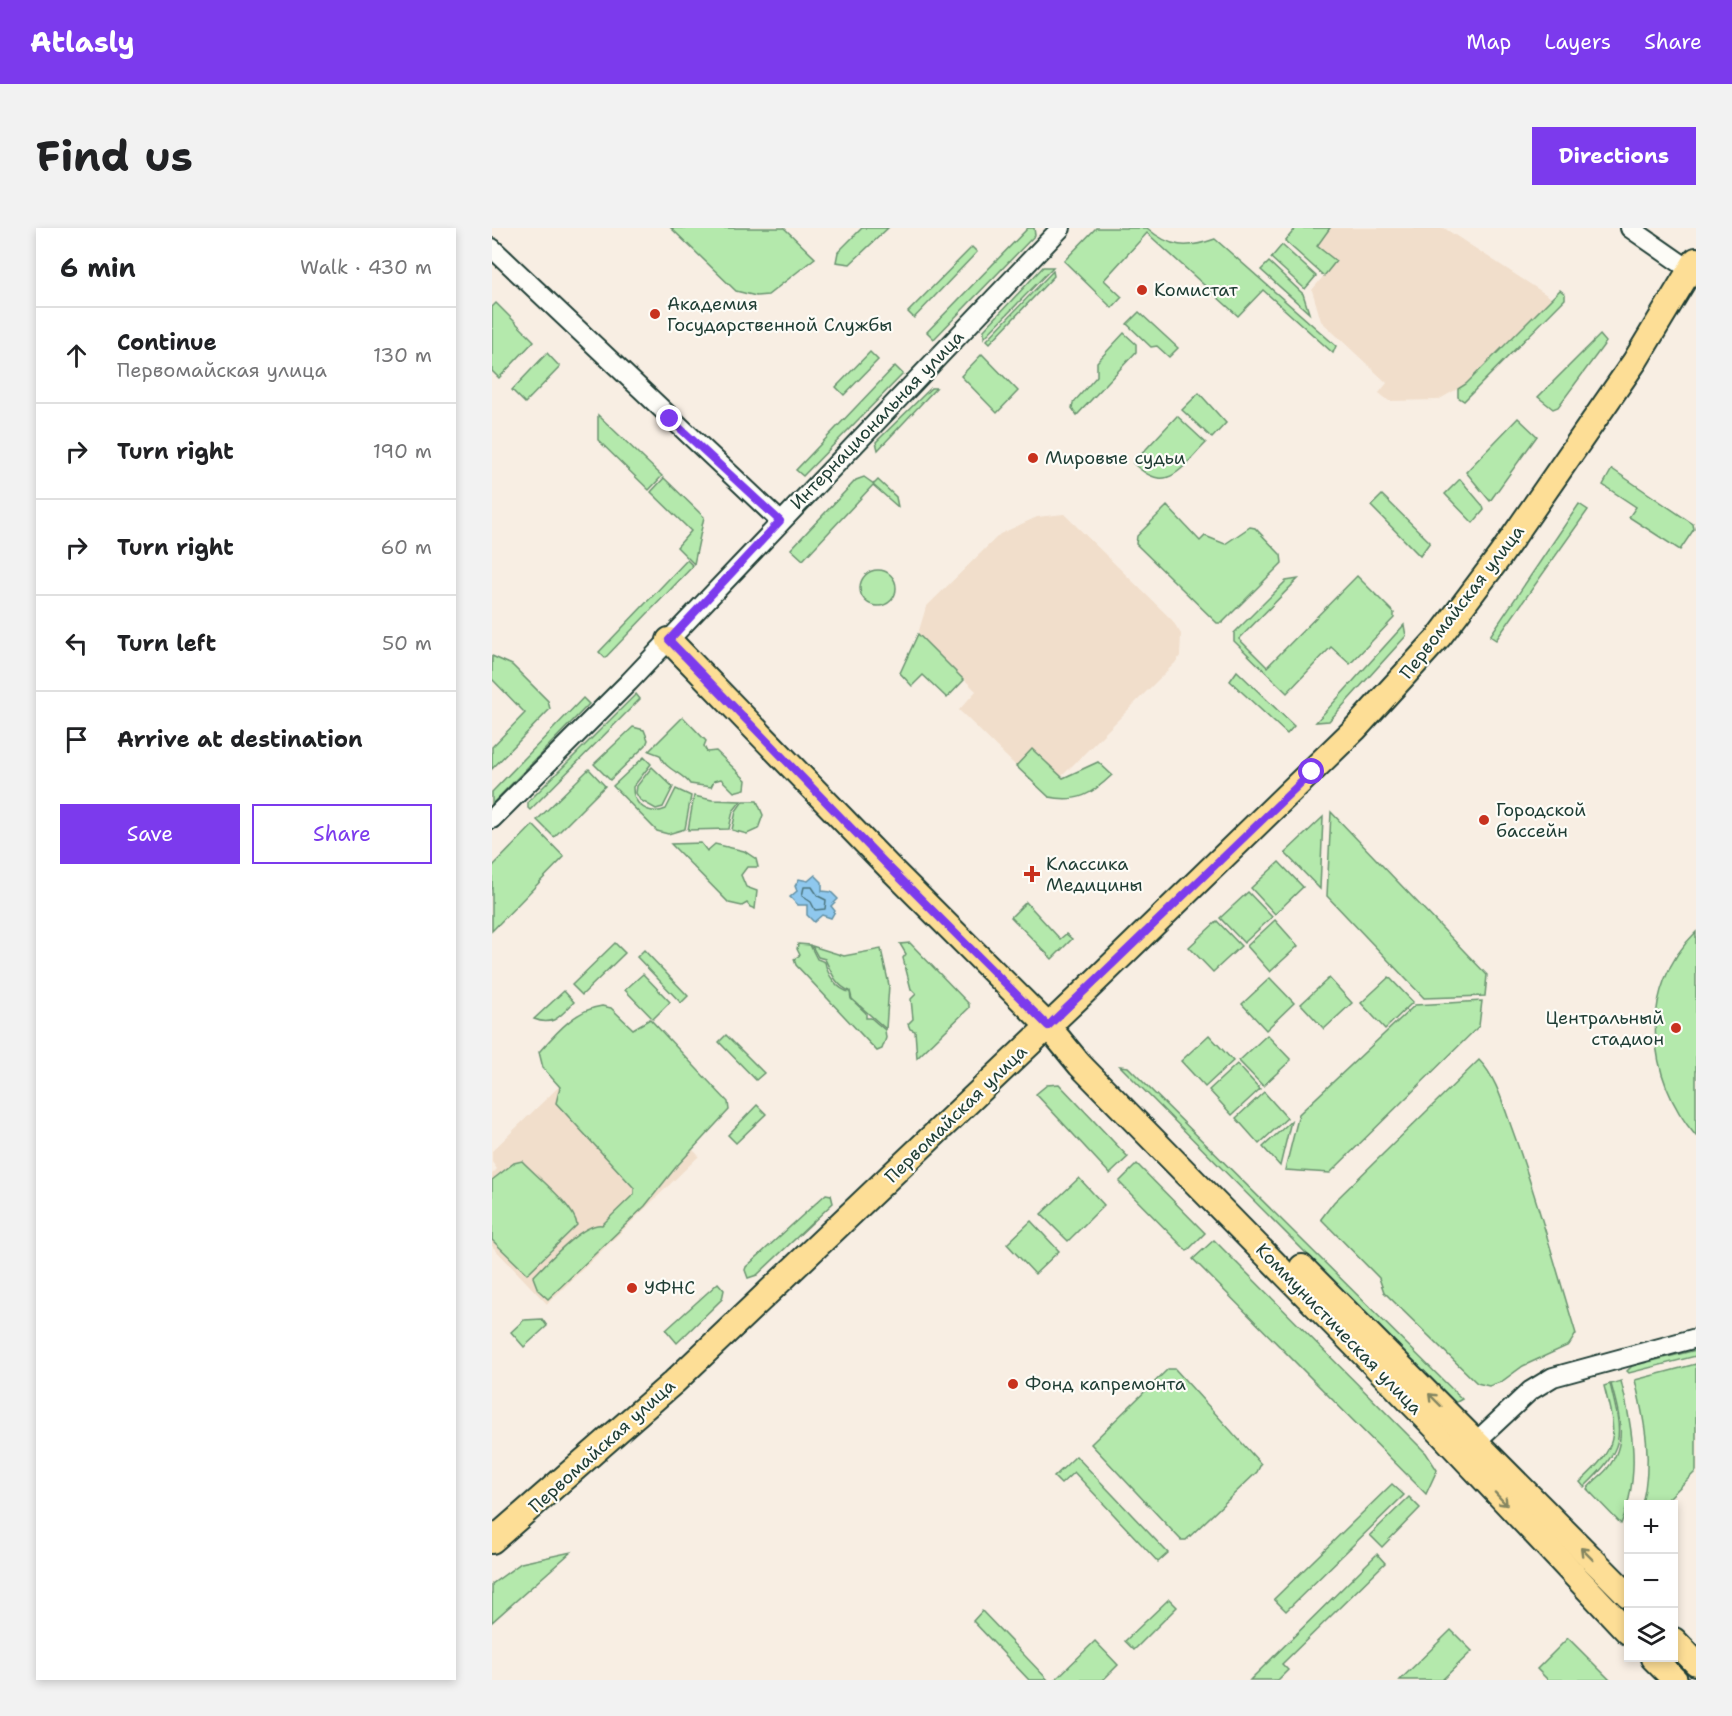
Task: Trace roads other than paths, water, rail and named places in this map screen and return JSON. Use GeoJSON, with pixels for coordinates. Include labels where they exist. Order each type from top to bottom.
{"type":"FeatureCollection","features":[{"type":"Feature","properties":{"kind":"main road","name":"Первомайская улица"},"geometry":{"type":"LineString","coordinates":[[492,1541],[535,1506],[674,1382],[1349,736],[1439,637],[1551,484],[1635,361],[1694,268]]}},
{"type":"Feature","properties":{"kind":"main road","name":"Коммунистическая улица"},"geometry":{"type":"LineString","coordinates":[[669,640],[889,867],[1048,1026],[1080,1065],[1469,1449],[1624,1590]]}},
{"type":"Feature","properties":{"kind":"main road","name":"Коммунистическая улица"},"geometry":{"type":"LineString","coordinates":[[1469,1449],[1624,1626]]}},
{"type":"Feature","properties":{"kind":"main road"},"geometry":{"type":"LineString","coordinates":[[1678,1644],[1696,1663]]}},
{"type":"Feature","properties":{"kind":"main road"},"geometry":{"type":"LineString","coordinates":[[1657,1662],[1676,1680]]}},
{"type":"Feature","properties":{"kind":"street","name":"Интернациональная улица"},"geometry":{"type":"LineString","coordinates":[[492,819],[669,640],[1061,228]]}},
{"type":"Feature","properties":{"kind":"street"},"geometry":{"type":"LineString","coordinates":[[1630,228],[1694,268]]}},
{"type":"Feature","properties":{"kind":"street"},"geometry":{"type":"LineString","coordinates":[[492,248],[780,521]]}},
{"type":"Feature","properties":{"kind":"street"},"geometry":{"type":"LineString","coordinates":[[1469,1449],[1530,1391],[1553,1377],[1696,1338]]}},
{"type":"Feature","properties":{"kind":"water"},"geometry":{"type":"Polygon","coordinates":[[[815,875],[822,882],[822,891],[831,892],[838,899],[831,906],[835,911],[831,918],[822,915],[814,922],[807,915],[807,905],[798,905],[790,897],[797,891],[795,886],[799,879],[808,881],[815,875]]]}},
{"type":"Feature","properties":{"kind":"place","name":"Комистат"},"geometry":{"type":"Point","coordinates":[1142,290]}},
{"type":"Feature","properties":{"kind":"place","name":"Академия Государственной Службы"},"geometry":{"type":"Point","coordinates":[655,314]}},
{"type":"Feature","properties":{"kind":"place","name":"Мировые судьи"},"geometry":{"type":"Point","coordinates":[1033,458]}},
{"type":"Feature","properties":{"kind":"place","name":"Городской бассейн"},"geometry":{"type":"Point","coordinates":[1484,820]}},
{"type":"Feature","properties":{"kind":"place","name":"Классика Медицины"},"geometry":{"type":"Point","coordinates":[1032,874]}},
{"type":"Feature","properties":{"kind":"place","name":"Центральный стадион"},"geometry":{"type":"Point","coordinates":[1676,1028]}},
{"type":"Feature","properties":{"kind":"place","name":"УФНС"},"geometry":{"type":"Point","coordinates":[632,1288]}},
{"type":"Feature","properties":{"kind":"place","name":"Фонд капремонта"},"geometry":{"type":"Point","coordinates":[1013,1384]}}]}
